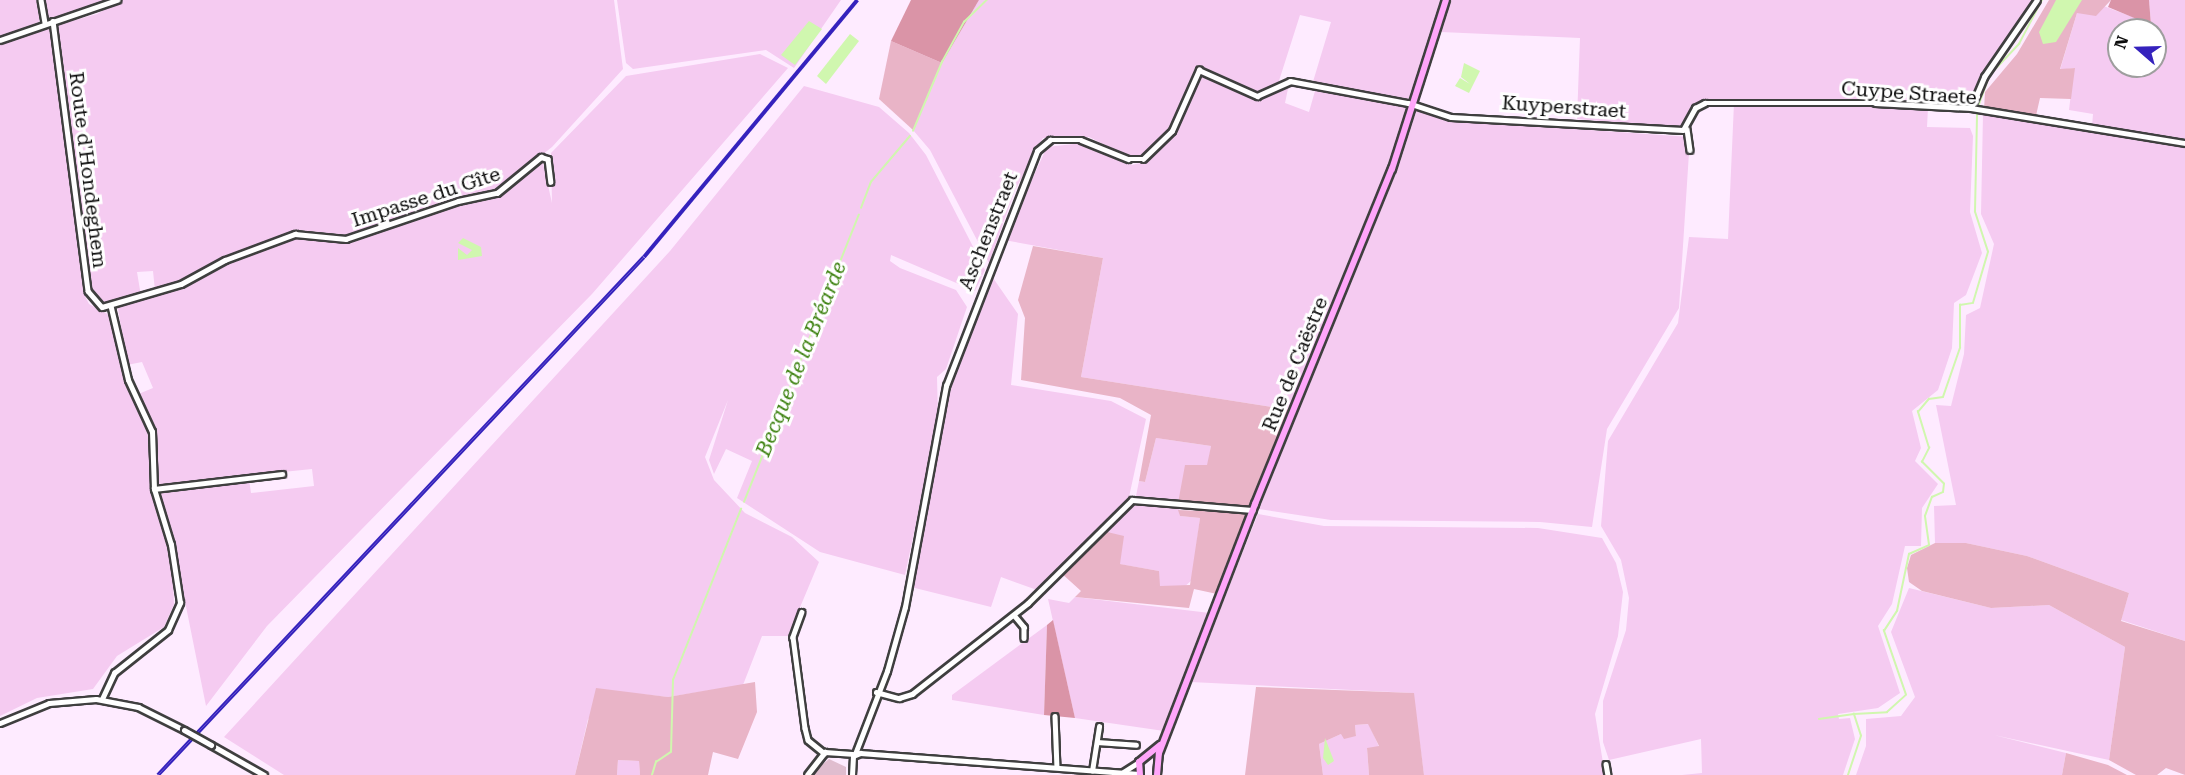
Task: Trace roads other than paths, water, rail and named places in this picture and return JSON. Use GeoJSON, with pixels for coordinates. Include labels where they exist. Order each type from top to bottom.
{"type":"FeatureCollection","features":[{"type":"Feature","properties":{"kind":"main road","name":"Rue de Caëstre"},"geometry":{"type":"LineString","coordinates":[[1157,762],[1253,510],[1387,184],[1446,0]]}},
{"type":"Feature","properties":{"kind":"main road","name":"Rue de Caëstre"},"geometry":{"type":"LineString","coordinates":[[1139,762],[1166,736]]}},
{"type":"Feature","properties":{"kind":"main road"},"geometry":{"type":"LineString","coordinates":[[1146,757],[1157,762],[1159,774]]}},
{"type":"Feature","properties":{"kind":"main road"},"geometry":{"type":"LineString","coordinates":[[1139,762],[1139,775]]}},
{"type":"Feature","properties":{"kind":"street"},"geometry":{"type":"LineString","coordinates":[[41,0],[45,23]]}},
{"type":"Feature","properties":{"kind":"street"},"geometry":{"type":"LineString","coordinates":[[0,40],[117,0]]}},
{"type":"Feature","properties":{"kind":"street"},"geometry":{"type":"LineString","coordinates":[[1971,108],[1984,77],[2037,0]]}},
{"type":"Feature","properties":{"kind":"street","name":"Route d'Hondeghem"},"geometry":{"type":"LineString","coordinates":[[53,21],[88,294],[96,305],[111,308]]}},
{"type":"Feature","properties":{"kind":"street","name":"Aschenstraet"},"geometry":{"type":"LineString","coordinates":[[855,754],[905,607],[945,389],[1007,221],[1042,145],[1084,140],[1128,159],[1143,159],[1172,131],[1200,70],[1257,96],[1290,81],[1412,104]]}},
{"type":"Feature","properties":{"kind":"street","name":"Kuyperstraet"},"geometry":{"type":"LineString","coordinates":[[1412,104],[1452,117],[1687,129]]}},
{"type":"Feature","properties":{"kind":"street","name":"Cuype Straete"},"geometry":{"type":"LineString","coordinates":[[1687,129],[1700,104],[1971,108],[2185,143]]}},
{"type":"Feature","properties":{"kind":"street"},"geometry":{"type":"LineString","coordinates":[[1687,129],[1690,150]]}},
{"type":"Feature","properties":{"kind":"street","name":"Impasse du Gîte"},"geometry":{"type":"LineString","coordinates":[[111,308],[181,284],[225,260],[295,234],[346,239],[458,201],[497,193],[516,182],[539,157],[548,159],[551,182]]}},
{"type":"Feature","properties":{"kind":"street"},"geometry":{"type":"LineString","coordinates":[[102,699],[114,673],[171,627],[180,599],[171,545],[154,489],[153,435],[129,383],[111,308]]}},
{"type":"Feature","properties":{"kind":"street"},"geometry":{"type":"LineString","coordinates":[[154,489],[282,474]]}},
{"type":"Feature","properties":{"kind":"street"},"geometry":{"type":"LineString","coordinates":[[876,692],[909,696],[1014,615],[1132,500],[1253,510]]}},
{"type":"Feature","properties":{"kind":"street"},"geometry":{"type":"LineString","coordinates":[[802,612],[793,637],[805,728],[808,740],[824,753],[1057,767],[1139,775]]}},
{"type":"Feature","properties":{"kind":"street"},"geometry":{"type":"LineString","coordinates":[[1014,615],[1024,627],[1024,638]]}},
{"type":"Feature","properties":{"kind":"street"},"geometry":{"type":"LineString","coordinates":[[0,723],[49,703],[102,699],[144,709],[264,775]]}},
{"type":"Feature","properties":{"kind":"street"},"geometry":{"type":"LineString","coordinates":[[1055,716],[1057,767]]}},
{"type":"Feature","properties":{"kind":"street"},"geometry":{"type":"LineString","coordinates":[[1092,771],[1099,727]]}},
{"type":"Feature","properties":{"kind":"street"},"geometry":{"type":"LineString","coordinates":[[1097,742],[1136,745]]}},
{"type":"Feature","properties":{"kind":"street"},"geometry":{"type":"LineString","coordinates":[[807,775],[824,753]]}},
{"type":"Feature","properties":{"kind":"street"},"geometry":{"type":"LineString","coordinates":[[852,775],[855,754]]}},
{"type":"Feature","properties":{"kind":"street"},"geometry":{"type":"LineString","coordinates":[[1114,773],[1139,762]]}},
{"type":"Feature","properties":{"kind":"street"},"geometry":{"type":"LineString","coordinates":[[1606,764],[1608,775]]}},
{"type":"Feature","properties":{"kind":"waterway","name":"Becque de la Bréarde"},"geometry":{"type":"LineString","coordinates":[[913,131],[942,62],[964,22],[987,0]]}},
{"type":"Feature","properties":{"kind":"waterway"},"geometry":{"type":"LineString","coordinates":[[1978,107],[1989,76],[2019,44],[2042,0]]}},
{"type":"Feature","properties":{"kind":"waterway"},"geometry":{"type":"LineString","coordinates":[[1848,775],[1861,736],[1854,714],[1887,712],[1906,695],[1884,631],[1897,611],[1909,554],[1929,545],[1925,516],[1932,497],[1943,492],[1944,484],[1922,462],[1929,448],[1918,412],[1929,399],[1943,397],[1960,348],[1960,305],[1973,303],[1988,252],[1975,212],[1977,113]]}},
{"type":"Feature","properties":{"kind":"waterway","name":"Becque de la Bréarde"},"geometry":{"type":"LineString","coordinates":[[861,208],[871,182],[910,136]]}},
{"type":"Feature","properties":{"kind":"waterway","name":"Becque de la Bréarde"},"geometry":{"type":"LineString","coordinates":[[744,502],[859,215]]}},
{"type":"Feature","properties":{"kind":"waterway","name":"Becque de la Bréarde"},"geometry":{"type":"LineString","coordinates":[[652,775],[656,762],[671,752],[673,680],[741,509]]}},
{"type":"Feature","properties":{"kind":"waterway"},"geometry":{"type":"LineString","coordinates":[[1819,719],[1854,714]]}},
{"type":"Feature","properties":{"kind":"railway"},"geometry":{"type":"LineString","coordinates":[[158,775],[644,257],[857,0]]}}]}
